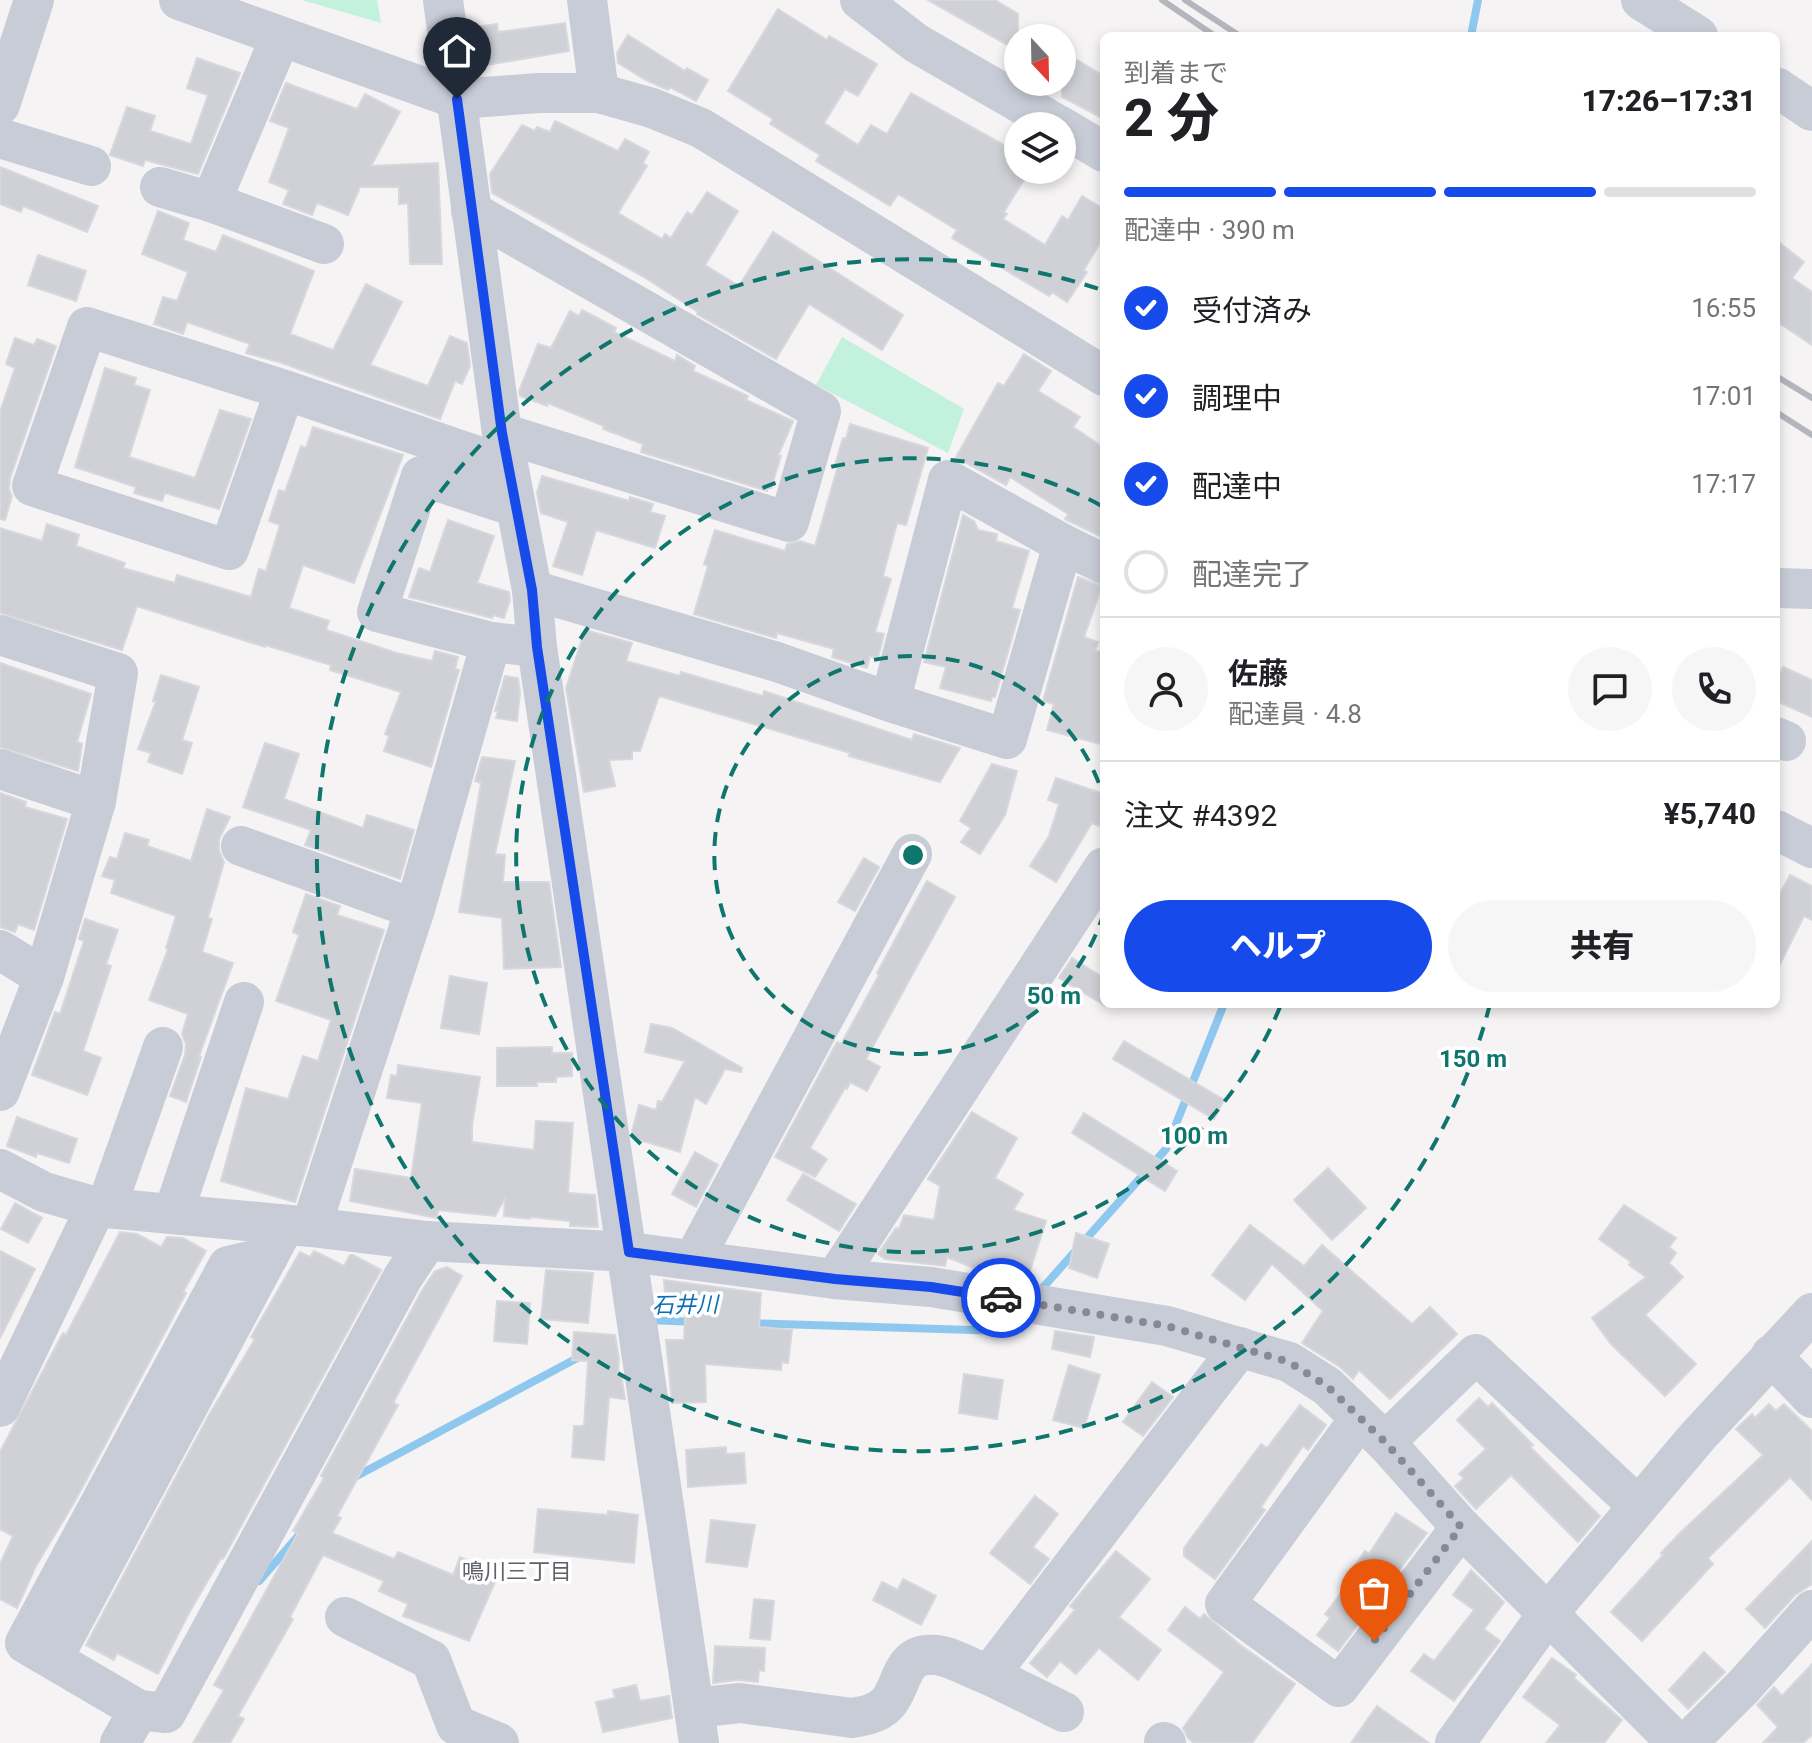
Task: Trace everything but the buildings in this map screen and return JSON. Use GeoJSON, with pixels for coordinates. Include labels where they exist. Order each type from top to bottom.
{"type":"FeatureCollection","features":[{"type":"Feature","properties":{"kind":"street"},"geometry":{"type":"LineString","coordinates":[[0,105],[34,0]]}},
{"type":"Feature","properties":{"kind":"street"},"geometry":{"type":"LineString","coordinates":[[179,0],[457,99],[539,93],[599,93],[652,108],[701,128],[1100,374]]}},
{"type":"Feature","properties":{"kind":"street"},"geometry":{"type":"LineString","coordinates":[[443,0],[504,449],[532,590],[537,647],[629,1252],[697,1734],[740,1703],[852,1718],[869,1716],[887,1704],[905,1667],[922,1654],[939,1655],[989,1675],[1064,1712]]}},
{"type":"Feature","properties":{"kind":"street"},"geometry":{"type":"LineString","coordinates":[[587,0],[599,93]]}},
{"type":"Feature","properties":{"kind":"street"},"geometry":{"type":"LineString","coordinates":[[860,0],[916,43],[1035,112]]}},
{"type":"Feature","properties":{"kind":"street"},"geometry":{"type":"LineString","coordinates":[[1641,0],[1692,32]]}},
{"type":"Feature","properties":{"kind":"street"},"geometry":{"type":"LineString","coordinates":[[211,202],[280,38]]}},
{"type":"Feature","properties":{"kind":"street"},"geometry":{"type":"LineString","coordinates":[[1780,90],[1812,111]]}},
{"type":"Feature","properties":{"kind":"street"},"geometry":{"type":"LineString","coordinates":[[1076,136],[1100,150]]}},
{"type":"Feature","properties":{"kind":"street"},"geometry":{"type":"LineString","coordinates":[[0,138],[91,166]]}},
{"type":"Feature","properties":{"kind":"street"},"geometry":{"type":"LineString","coordinates":[[160,187],[211,202],[324,244]]}},
{"type":"Feature","properties":{"kind":"street"},"geometry":{"type":"LineString","coordinates":[[285,390],[229,550],[32,486],[87,327],[285,390],[789,522],[821,411],[471,211]]}},
{"type":"Feature","properties":{"kind":"street"},"geometry":{"type":"LineString","coordinates":[[516,507],[421,476],[377,612],[491,642],[537,647]]}},
{"type":"Feature","properties":{"kind":"street"},"geometry":{"type":"LineString","coordinates":[[890,702],[948,480],[1100,562]]}},
{"type":"Feature","properties":{"kind":"street"},"geometry":{"type":"LineString","coordinates":[[532,590],[777,662],[1007,739],[1063,544]]}},
{"type":"Feature","properties":{"kind":"street"},"geometry":{"type":"LineString","coordinates":[[1780,588],[1812,589]]}},
{"type":"Feature","properties":{"kind":"street"},"geometry":{"type":"LineString","coordinates":[[0,635],[118,673],[96,801],[44,977],[0,1091]]}},
{"type":"Feature","properties":{"kind":"street"},"geometry":{"type":"LineString","coordinates":[[427,1241],[403,1277],[166,1713],[129,1726],[26,1644],[151,1443],[288,1236],[415,909],[491,642]]}},
{"type":"Feature","properties":{"kind":"street"},"geometry":{"type":"LineString","coordinates":[[0,769],[96,801]]}},
{"type":"Feature","properties":{"kind":"street"},"geometry":{"type":"LineString","coordinates":[[1780,832],[1812,848]]}},
{"type":"Feature","properties":{"kind":"street"},"geometry":{"type":"LineString","coordinates":[[241,846],[415,909]]}},
{"type":"Feature","properties":{"kind":"street"},"geometry":{"type":"LineString","coordinates":[[694,1259],[912,854]]}},
{"type":"Feature","properties":{"kind":"street"},"geometry":{"type":"LineString","coordinates":[[835,1279],[1100,873]]}},
{"type":"Feature","properties":{"kind":"street"},"geometry":{"type":"LineString","coordinates":[[0,950],[44,977]]}},
{"type":"Feature","properties":{"kind":"street"},"geometry":{"type":"LineString","coordinates":[[173,1214],[244,1002]]}},
{"type":"Feature","properties":{"kind":"street"},"geometry":{"type":"LineString","coordinates":[[0,1407],[101,1207],[163,1047]]}},
{"type":"Feature","properties":{"kind":"street"},"geometry":{"type":"LineString","coordinates":[[0,1169],[44,1192],[101,1207],[173,1214],[288,1236],[629,1252],[835,1279],[931,1287],[1167,1326],[1289,1362],[1327,1386],[1372,1430],[1461,1527],[1677,1743]]}},
{"type":"Feature","properties":{"kind":"street"},"geometry":{"type":"LineString","coordinates":[[1455,1743],[1549,1612],[1638,1506],[1812,1313]]}},
{"type":"Feature","properties":{"kind":"street"},"geometry":{"type":"LineString","coordinates":[[989,1675],[1240,1347]]}},
{"type":"Feature","properties":{"kind":"street"},"geometry":{"type":"LineString","coordinates":[[1461,1527],[1339,1687],[1225,1604],[1372,1430],[1476,1354],[1638,1506]]}},
{"type":"Feature","properties":{"kind":"street"},"geometry":{"type":"LineString","coordinates":[[1771,1355],[1812,1398]]}},
{"type":"Feature","properties":{"kind":"street"},"geometry":{"type":"LineString","coordinates":[[1687,1743],[1744,1686],[1812,1610]]}},
{"type":"Feature","properties":{"kind":"street"},"geometry":{"type":"LineString","coordinates":[[345,1617],[431,1660],[456,1725],[499,1743]]}},
{"type":"Feature","properties":{"kind":"green space"},"geometry":{"type":"Polygon","coordinates":[[[302,0],[377,0],[381,23],[302,0]]]}},
{"type":"Feature","properties":{"kind":"green space"},"geometry":{"type":"Polygon","coordinates":[[[842,337],[964,409],[948,453],[816,385],[842,337]]]}},
{"type":"Feature","properties":{"kind":"waterway","name":"石井川"},"geometry":{"type":"LineString","coordinates":[[1472,32],[1478,0]]}},
{"type":"Feature","properties":{"kind":"waterway","name":"石井川"},"geometry":{"type":"LineString","coordinates":[[1039,1292],[1166,1149],[1222,1008]]}},
{"type":"Feature","properties":{"kind":"waterway","name":"石井川"},"geometry":{"type":"LineString","coordinates":[[749,1323],[1004,1331],[1019,1314]]}},
{"type":"Feature","properties":{"kind":"waterway","name":"石井川"},"geometry":{"type":"LineString","coordinates":[[649,1320],[696,1322]]}},
{"type":"Feature","properties":{"kind":"waterway","name":"石井川"},"geometry":{"type":"LineString","coordinates":[[353,1478],[581,1356]]}},
{"type":"Feature","properties":{"kind":"waterway","name":"石井川"},"geometry":{"type":"LineString","coordinates":[[259,1581],[300,1534]]}},
{"type":"Feature","properties":{"kind":"railway"},"geometry":{"type":"LineString","coordinates":[[1162,0],[1209,32]]}},
{"type":"Feature","properties":{"kind":"railway"},"geometry":{"type":"LineString","coordinates":[[1185,0],[1234,32]]}},
{"type":"Feature","properties":{"kind":"railway"},"geometry":{"type":"LineString","coordinates":[[1780,378],[1812,398]]}},
{"type":"Feature","properties":{"kind":"railway"},"geometry":{"type":"LineString","coordinates":[[1780,415],[1812,435]]}},
{"type":"Feature","properties":{"kind":"way so far"},"geometry":{"type":"LineString","coordinates":[[1001,1298],[1167,1326],[1289,1362],[1327,1386],[1385,1442],[1461,1527],[1374,1641]]}},
{"type":"Feature","properties":{"kind":"district","name":"鳴川三丁目"},"geometry":{"type":"Point","coordinates":[517,1571]}},
{"type":"Feature","properties":{"kind":"route"},"geometry":{"type":"LineString","coordinates":[[457,99],[502,433],[532,590],[537,647],[629,1252],[1001,1298]]}}]}
